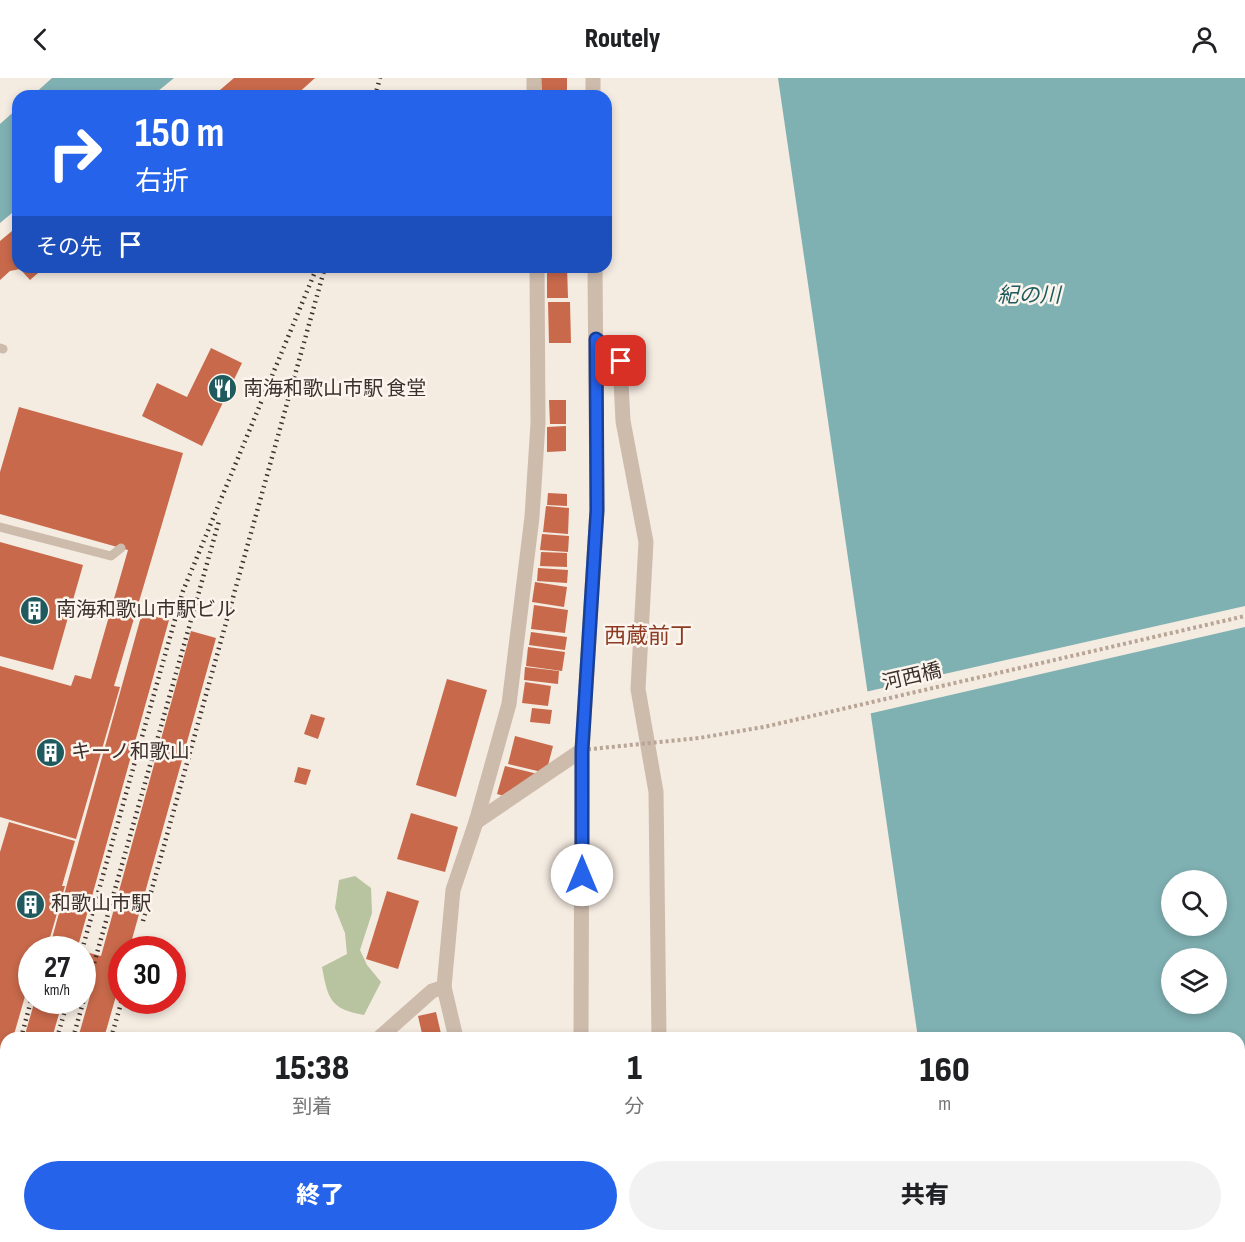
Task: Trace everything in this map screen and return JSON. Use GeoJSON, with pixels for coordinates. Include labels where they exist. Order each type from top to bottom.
{"type":"FeatureCollection","features":[{"type":"Feature","properties":{"kind":"street"},"geometry":{"type":"LineString","coordinates":[[455,1032],[444,987],[453,890],[476,822],[509,704],[532,517],[538,423],[537,273]]}},
{"type":"Feature","properties":{"kind":"street"},"geometry":{"type":"LineString","coordinates":[[581,1032],[582,750],[597,510],[595,273]]}},
{"type":"Feature","properties":{"kind":"street"},"geometry":{"type":"LineString","coordinates":[[596,339],[621,361],[623,422],[645,542],[638,689],[656,792],[659,1032]]}},
{"type":"Feature","properties":{"kind":"street"},"geometry":{"type":"LineString","coordinates":[[476,822],[582,750]]}},
{"type":"Feature","properties":{"kind":"street"},"geometry":{"type":"LineString","coordinates":[[386,1032],[432,991],[444,987]]}},
{"type":"Feature","properties":{"kind":"lane"},"geometry":{"type":"LineString","coordinates":[[0,527],[111,556],[121,548]]}},
{"type":"Feature","properties":{"kind":"path","name":"河西橋"},"geometry":{"type":"LineString","coordinates":[[582,750],[699,738],[764,727],[1245,616]]}},
{"type":"Feature","properties":{"kind":"green space"},"geometry":{"type":"Polygon","coordinates":[[[355,876],[371,888],[372,913],[360,950],[367,965],[381,982],[364,1015],[337,1006],[332,1001],[326,987],[322,967],[347,954],[345,933],[335,908],[339,880],[355,876]]]}},
{"type":"Feature","properties":{"kind":"water"},"geometry":{"type":"Polygon","coordinates":[[[52,78],[174,78],[159,90],[39,90],[52,78]]]}},
{"type":"Feature","properties":{"kind":"water","name":"紀の川"},"geometry":{"type":"Polygon","coordinates":[[[778,78],[1245,78],[1245,1032],[917,1032],[778,78]]]}},
{"type":"Feature","properties":{"kind":"water"},"geometry":{"type":"Polygon","coordinates":[[[12,113],[12,213],[0,223],[0,124],[12,113]]]}},
{"type":"Feature","properties":{"kind":"pier"},"geometry":{"type":"Polygon","coordinates":[[[1245,606],[1245,627],[868,714],[865,692],[1245,606]]]}},
{"type":"Feature","properties":{"kind":"building"},"geometry":{"type":"Polygon","coordinates":[[[234,78],[315,78],[302,90],[220,90],[234,78]]]}},
{"type":"Feature","properties":{"kind":"building"},"geometry":{"type":"Polygon","coordinates":[[[541,78],[567,78],[567,90],[542,90],[541,78]]]}},
{"type":"Feature","properties":{"kind":"building"},"geometry":{"type":"Polygon","coordinates":[[[12,231],[12,271],[0,280],[0,241],[12,231]]]}},
{"type":"Feature","properties":{"kind":"building"},"geometry":{"type":"Polygon","coordinates":[[[24,273],[38,273],[30,280],[24,273]]]}},
{"type":"Feature","properties":{"kind":"building"},"geometry":{"type":"Polygon","coordinates":[[[547,273],[567,273],[568,298],[547,298],[547,273]]]}},
{"type":"Feature","properties":{"kind":"building"},"geometry":{"type":"Polygon","coordinates":[[[548,302],[570,302],[571,343],[549,343],[548,302]]]}},
{"type":"Feature","properties":{"kind":"building"},"geometry":{"type":"Polygon","coordinates":[[[211,348],[242,363],[202,446],[142,416],[157,383],[187,397],[211,348]]]}},
{"type":"Feature","properties":{"kind":"building"},"geometry":{"type":"Polygon","coordinates":[[[549,400],[566,400],[566,424],[550,424],[549,400]]]}},
{"type":"Feature","properties":{"kind":"building"},"geometry":{"type":"Polygon","coordinates":[[[19,407],[183,453],[114,686],[120,687],[76,839],[0,817],[0,666],[71,686],[75,675],[91,679],[128,550],[0,514],[0,472],[19,407]]]}},
{"type":"Feature","properties":{"kind":"building"},"geometry":{"type":"Polygon","coordinates":[[[566,426],[566,451],[547,452],[547,427],[566,426]]]}},
{"type":"Feature","properties":{"kind":"building"},"geometry":{"type":"Polygon","coordinates":[[[548,493],[567,494],[567,506],[547,505],[548,493]]]}},
{"type":"Feature","properties":{"kind":"building"},"geometry":{"type":"Polygon","coordinates":[[[546,506],[569,508],[568,534],[543,532],[546,506]]]}},
{"type":"Feature","properties":{"kind":"building"},"geometry":{"type":"Polygon","coordinates":[[[542,534],[569,536],[568,552],[540,550],[542,534]]]}},
{"type":"Feature","properties":{"kind":"building","name":"南海和歌山市駅ビル"},"geometry":{"type":"Polygon","coordinates":[[[0,542],[83,565],[53,670],[0,656],[0,542]]]}},
{"type":"Feature","properties":{"kind":"building"},"geometry":{"type":"Polygon","coordinates":[[[541,552],[567,553],[567,567],[540,566],[541,552]]]}},
{"type":"Feature","properties":{"kind":"building"},"geometry":{"type":"Polygon","coordinates":[[[538,568],[568,570],[567,583],[537,581],[538,568]]]}},
{"type":"Feature","properties":{"kind":"building"},"geometry":{"type":"Polygon","coordinates":[[[535,582],[567,587],[564,607],[532,602],[535,582]]]}},
{"type":"Feature","properties":{"kind":"building"},"geometry":{"type":"Polygon","coordinates":[[[534,605],[568,610],[565,633],[531,629],[534,605]]]}},
{"type":"Feature","properties":{"kind":"building"},"geometry":{"type":"Polygon","coordinates":[[[142,613],[169,620],[81,936],[53,936],[142,613]]]}},
{"type":"Feature","properties":{"kind":"building"},"geometry":{"type":"Polygon","coordinates":[[[191,631],[216,638],[133,936],[108,936],[108,1014],[111,1014],[106,1032],[80,1032],[85,1014],[96,1014],[96,955],[101,956],[191,631]]]}},
{"type":"Feature","properties":{"kind":"building"},"geometry":{"type":"Polygon","coordinates":[[[531,632],[567,637],[565,650],[529,645],[531,632]]]}},
{"type":"Feature","properties":{"kind":"building"},"geometry":{"type":"Polygon","coordinates":[[[528,647],[565,652],[562,671],[526,666],[528,647]]]}},
{"type":"Feature","properties":{"kind":"building"},"geometry":{"type":"Polygon","coordinates":[[[525,667],[559,671],[558,684],[524,680],[525,667]]]}},
{"type":"Feature","properties":{"kind":"building"},"geometry":{"type":"Polygon","coordinates":[[[447,679],[487,690],[456,797],[416,785],[447,679]]]}},
{"type":"Feature","properties":{"kind":"building"},"geometry":{"type":"Polygon","coordinates":[[[525,682],[551,686],[548,706],[522,703],[525,682]]]}},
{"type":"Feature","properties":{"kind":"building"},"geometry":{"type":"Polygon","coordinates":[[[532,708],[552,710],[550,724],[530,722],[532,708]]]}},
{"type":"Feature","properties":{"kind":"building"},"geometry":{"type":"Polygon","coordinates":[[[311,714],[325,718],[318,739],[304,734],[311,714]]]}},
{"type":"Feature","properties":{"kind":"building"},"geometry":{"type":"Polygon","coordinates":[[[515,736],[553,746],[546,773],[508,764],[515,736]]]}},
{"type":"Feature","properties":{"kind":"building"},"geometry":{"type":"Polygon","coordinates":[[[505,766],[542,775],[507,797],[497,794],[505,766]]]}},
{"type":"Feature","properties":{"kind":"building"},"geometry":{"type":"Polygon","coordinates":[[[298,767],[311,770],[306,785],[294,782],[298,767]]]}},
{"type":"Feature","properties":{"kind":"building"},"geometry":{"type":"Polygon","coordinates":[[[411,813],[458,827],[445,872],[397,859],[411,813]]]}},
{"type":"Feature","properties":{"kind":"building"},"geometry":{"type":"Polygon","coordinates":[[[9,822],[75,841],[62,886],[65,886],[50,936],[18,936],[18,1014],[20,1014],[15,1032],[0,1032],[0,852],[9,822]]]}},
{"type":"Feature","properties":{"kind":"building"},"geometry":{"type":"Polygon","coordinates":[[[387,891],[419,901],[398,969],[366,959],[387,891]]]}},
{"type":"Feature","properties":{"kind":"building"},"geometry":{"type":"Polygon","coordinates":[[[436,1012],[441,1032],[422,1032],[418,1016],[436,1012]]]}},
{"type":"Feature","properties":{"kind":"building"},"geometry":{"type":"Polygon","coordinates":[[[31,1014],[59,1014],[54,1032],[26,1032],[31,1014]]]}},
{"type":"Feature","properties":{"kind":"railway"},"geometry":{"type":"LineString","coordinates":[[377,90],[380,78]]}},
{"type":"Feature","properties":{"kind":"railway"},"geometry":{"type":"LineString","coordinates":[[86,936],[183,591],[315,273]]}},
{"type":"Feature","properties":{"kind":"railway"},"geometry":{"type":"LineString","coordinates":[[143,921],[323,273]]}},
{"type":"Feature","properties":{"kind":"railway"},"geometry":{"type":"LineString","coordinates":[[75,1032],[219,521]]}},
{"type":"Feature","properties":{"kind":"railway"},"geometry":{"type":"LineString","coordinates":[[23,1032],[27,1014]]}},
{"type":"Feature","properties":{"kind":"railway"},"geometry":{"type":"LineString","coordinates":[[59,1032],[64,1014]]}},
{"type":"Feature","properties":{"kind":"railway"},"geometry":{"type":"LineString","coordinates":[[113,1032],[118,1014]]}},
{"type":"Feature","properties":{"kind":"place","name":"南海和歌山市駅 食堂"},"geometry":{"type":"Point","coordinates":[222,389]}},
{"type":"Feature","properties":{"kind":"place","name":"南海和歌山市駅ビル"},"geometry":{"type":"Point","coordinates":[35,610]}},
{"type":"Feature","properties":{"kind":"place","name":"キーノ和歌山"},"geometry":{"type":"Point","coordinates":[50,752]}},
{"type":"Feature","properties":{"kind":"place","name":"和歌山市駅"},"geometry":{"type":"Point","coordinates":[30,904]}},
{"type":"Feature","properties":{"kind":"district","name":"西蔵前丁"},"geometry":{"type":"Point","coordinates":[648,636]}},
{"type":"Feature","properties":{"kind":"route"},"geometry":{"type":"LineString","coordinates":[[582,875],[582,750],[597,510],[596,339],[621,361]]}}]}
